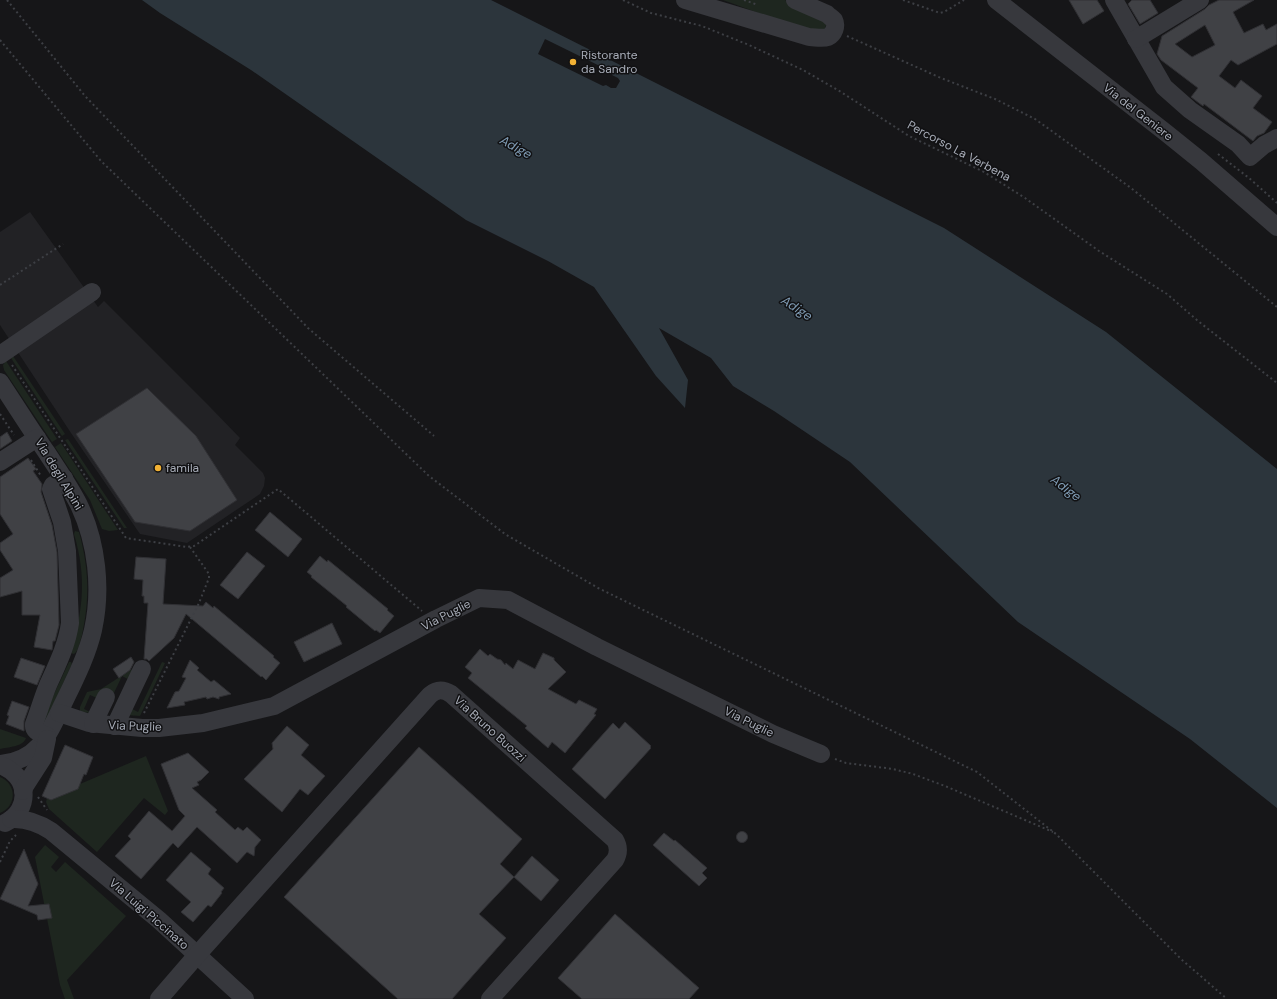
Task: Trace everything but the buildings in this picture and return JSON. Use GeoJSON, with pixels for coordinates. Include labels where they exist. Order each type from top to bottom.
{"type":"FeatureCollection","features":[{"type":"Feature","properties":{"kind":"street"},"geometry":{"type":"LineString","coordinates":[[685,0],[809,37],[823,38],[832,34],[835,24],[831,17],[796,0]]}},
{"type":"Feature","properties":{"kind":"street","name":"Via del Geniere"},"geometry":{"type":"LineString","coordinates":[[996,0],[1195,157],[1277,227]]}},
{"type":"Feature","properties":{"kind":"street"},"geometry":{"type":"LineString","coordinates":[[1114,0],[1164,87],[1190,110],[1238,144],[1250,157],[1277,138]]}},
{"type":"Feature","properties":{"kind":"street"},"geometry":{"type":"LineString","coordinates":[[1136,39],[1200,0]]}},
{"type":"Feature","properties":{"kind":"street"},"geometry":{"type":"LineString","coordinates":[[4,357],[92,292]]}},
{"type":"Feature","properties":{"kind":"street","name":"Via degli Alpini"},"geometry":{"type":"LineString","coordinates":[[0,382],[64,478],[79,505],[92,542],[96,567],[97,593],[93,630],[83,658],[48,735],[42,758],[25,786],[21,807],[0,836]]}},
{"type":"Feature","properties":{"kind":"street"},"geometry":{"type":"LineString","coordinates":[[0,462],[37,438]]}},
{"type":"Feature","properties":{"kind":"street"},"geometry":{"type":"LineString","coordinates":[[48,735],[36,731],[34,724],[44,695],[62,653],[70,622],[68,563],[63,526],[59,510],[51,491],[52,486],[64,478]]}},
{"type":"Feature","properties":{"kind":"street"},"geometry":{"type":"LineString","coordinates":[[63,526],[85,520]]}},
{"type":"Feature","properties":{"kind":"street","name":"Via Puglie"},"geometry":{"type":"LineString","coordinates":[[59,713],[93,724],[159,728],[203,723],[274,706],[434,620],[479,598],[508,600],[597,647],[773,734],[820,754]]}},
{"type":"Feature","properties":{"kind":"street"},"geometry":{"type":"LineString","coordinates":[[115,726],[142,669]]}},
{"type":"Feature","properties":{"kind":"street","name":"Via Bruno Buozzi"},"geometry":{"type":"LineString","coordinates":[[197,955],[430,695],[438,690],[442,690],[451,694],[615,840],[618,847],[615,860],[490,999]]}},
{"type":"Feature","properties":{"kind":"street"},"geometry":{"type":"LineString","coordinates":[[93,724],[106,697]]}},
{"type":"Feature","properties":{"kind":"street","name":"Via degli Alpini"},"geometry":{"type":"LineString","coordinates":[[0,765],[13,762],[27,756],[38,747],[48,735]]}},
{"type":"Feature","properties":{"kind":"street","name":"Via Luigi Piccinato"},"geometry":{"type":"LineString","coordinates":[[0,765],[16,774],[23,791],[34,809],[51,831]]}},
{"type":"Feature","properties":{"kind":"street","name":"Via Luigi Piccinato"},"geometry":{"type":"LineString","coordinates":[[10,824],[30,821],[44,826],[51,831],[159,920],[245,999]]}},
{"type":"Feature","properties":{"kind":"street"},"geometry":{"type":"LineString","coordinates":[[159,999],[197,955]]}},
{"type":"Feature","properties":{"kind":"path"},"geometry":{"type":"LineString","coordinates":[[7,0],[85,96],[308,328],[434,436]]}},
{"type":"Feature","properties":{"kind":"path","name":"Percorso La Verbena"},"geometry":{"type":"LineString","coordinates":[[623,0],[651,13],[702,26],[803,70],[841,92],[909,136],[984,172],[1025,198],[1099,251],[1167,294],[1198,321],[1277,383]]}},
{"type":"Feature","properties":{"kind":"path"},"geometry":{"type":"LineString","coordinates":[[903,0],[940,13],[964,0]]}},
{"type":"Feature","properties":{"kind":"path"},"geometry":{"type":"LineString","coordinates":[[847,36],[941,78],[995,99],[1035,119],[1131,188],[1277,307]]}},
{"type":"Feature","properties":{"kind":"path"},"geometry":{"type":"LineString","coordinates":[[0,40],[101,161],[429,476],[505,534],[598,588],[977,772],[1056,834],[1181,959],[1227,999]]}},
{"type":"Feature","properties":{"kind":"path"},"geometry":{"type":"LineString","coordinates":[[0,284],[62,244]]}},
{"type":"Feature","properties":{"kind":"path"},"geometry":{"type":"LineString","coordinates":[[4,357],[126,538],[187,547],[194,546],[278,489],[434,620]]}},
{"type":"Feature","properties":{"kind":"path"},"geometry":{"type":"LineString","coordinates":[[0,414],[15,436]]}},
{"type":"Feature","properties":{"kind":"path"},"geometry":{"type":"LineString","coordinates":[[28,456],[51,491]]}},
{"type":"Feature","properties":{"kind":"path"},"geometry":{"type":"LineString","coordinates":[[142,718],[199,603],[209,578],[209,574],[190,547]]}},
{"type":"Feature","properties":{"kind":"path"},"geometry":{"type":"LineString","coordinates":[[820,754],[846,762],[893,769],[913,774],[945,786],[1056,834]]}},
{"type":"Feature","properties":{"kind":"path"},"geometry":{"type":"LineString","coordinates":[[0,862],[14,836],[10,824]]}},
{"type":"Feature","properties":{"kind":"shaded area"},"geometry":{"type":"Polygon","coordinates":[[[723,0],[785,0],[806,9],[827,23],[823,33],[813,33],[723,0]]]}},
{"type":"Feature","properties":{"kind":"shaded area"},"geometry":{"type":"Polygon","coordinates":[[[30,212],[98,307],[104,301],[209,406],[240,438],[235,445],[263,473],[265,478],[264,486],[260,494],[187,543],[140,534],[0,325],[0,232],[30,212]]]}},
{"type":"Feature","properties":{"kind":"shaded area"},"geometry":{"type":"Polygon","coordinates":[[[13,356],[65,434],[62,436],[11,358],[13,356]]]}},
{"type":"Feature","properties":{"kind":"shaded area"},"geometry":{"type":"Polygon","coordinates":[[[6,361],[57,439],[52,442],[4,370],[3,365],[6,361]]]}},
{"type":"Feature","properties":{"kind":"shaded area"},"geometry":{"type":"Polygon","coordinates":[[[68,439],[127,528],[124,528],[65,440],[68,439]]]}},
{"type":"Feature","properties":{"kind":"shaded area"},"geometry":{"type":"Polygon","coordinates":[[[61,443],[118,530],[109,531],[102,529],[90,500],[55,447],[61,443]]]}},
{"type":"Feature","properties":{"kind":"shaded area"},"geometry":{"type":"Polygon","coordinates":[[[75,531],[79,532],[85,558],[87,596],[82,635],[76,653],[74,654],[71,653],[81,608],[82,594],[81,565],[74,534],[75,531]]]}},
{"type":"Feature","properties":{"kind":"shaded area"},"geometry":{"type":"Polygon","coordinates":[[[69,662],[72,664],[43,727],[39,726],[69,662]]]}},
{"type":"Feature","properties":{"kind":"shaded area"},"geometry":{"type":"Polygon","coordinates":[[[162,662],[165,663],[140,716],[127,715],[130,708],[138,712],[162,662]]]}},
{"type":"Feature","properties":{"kind":"shaded area"},"geometry":{"type":"Polygon","coordinates":[[[137,666],[130,680],[122,676],[113,695],[99,699],[90,695],[84,709],[92,713],[80,712],[80,707],[87,692],[101,689],[137,666]]]}},
{"type":"Feature","properties":{"kind":"shaded area"},"geometry":{"type":"Polygon","coordinates":[[[0,729],[26,738],[19,745],[0,749],[0,729]]]}},
{"type":"Feature","properties":{"kind":"shaded area"},"geometry":{"type":"Polygon","coordinates":[[[146,756],[168,811],[165,815],[144,798],[97,852],[49,809],[46,802],[47,798],[146,756]]]}},
{"type":"Feature","properties":{"kind":"shaded area"},"geometry":{"type":"Polygon","coordinates":[[[0,777],[6,780],[10,785],[13,795],[10,805],[6,810],[0,813],[0,777]]]}},
{"type":"Feature","properties":{"kind":"shaded area"},"geometry":{"type":"Polygon","coordinates":[[[45,845],[59,857],[51,867],[56,872],[65,862],[126,916],[67,980],[74,999],[65,999],[60,985],[35,857],[45,845]]]}},
{"type":"Feature","properties":{"kind":"water","name":"Adige"},"geometry":{"type":"Polygon","coordinates":[[[142,0],[491,0],[944,228],[1106,332],[1277,469],[1277,808],[1190,739],[1018,622],[850,462],[774,411],[733,386],[711,358],[659,328],[688,380],[685,408],[656,376],[594,287],[548,261],[466,220],[251,70],[160,13],[142,0]]]}},
{"type":"Feature","properties":{"kind":"pier","name":"Ristorante da Sandro"},"geometry":{"type":"Polygon","coordinates":[[[545,39],[610,71],[612,75],[620,81],[616,88],[611,88],[606,85],[603,86],[538,54],[545,39]]]}},
{"type":"Feature","properties":{"kind":"place","name":"Ristorante da Sandro"},"geometry":{"type":"Point","coordinates":[573,62]}},
{"type":"Feature","properties":{"kind":"place","name":"famila"},"geometry":{"type":"Point","coordinates":[158,468]}}]}
